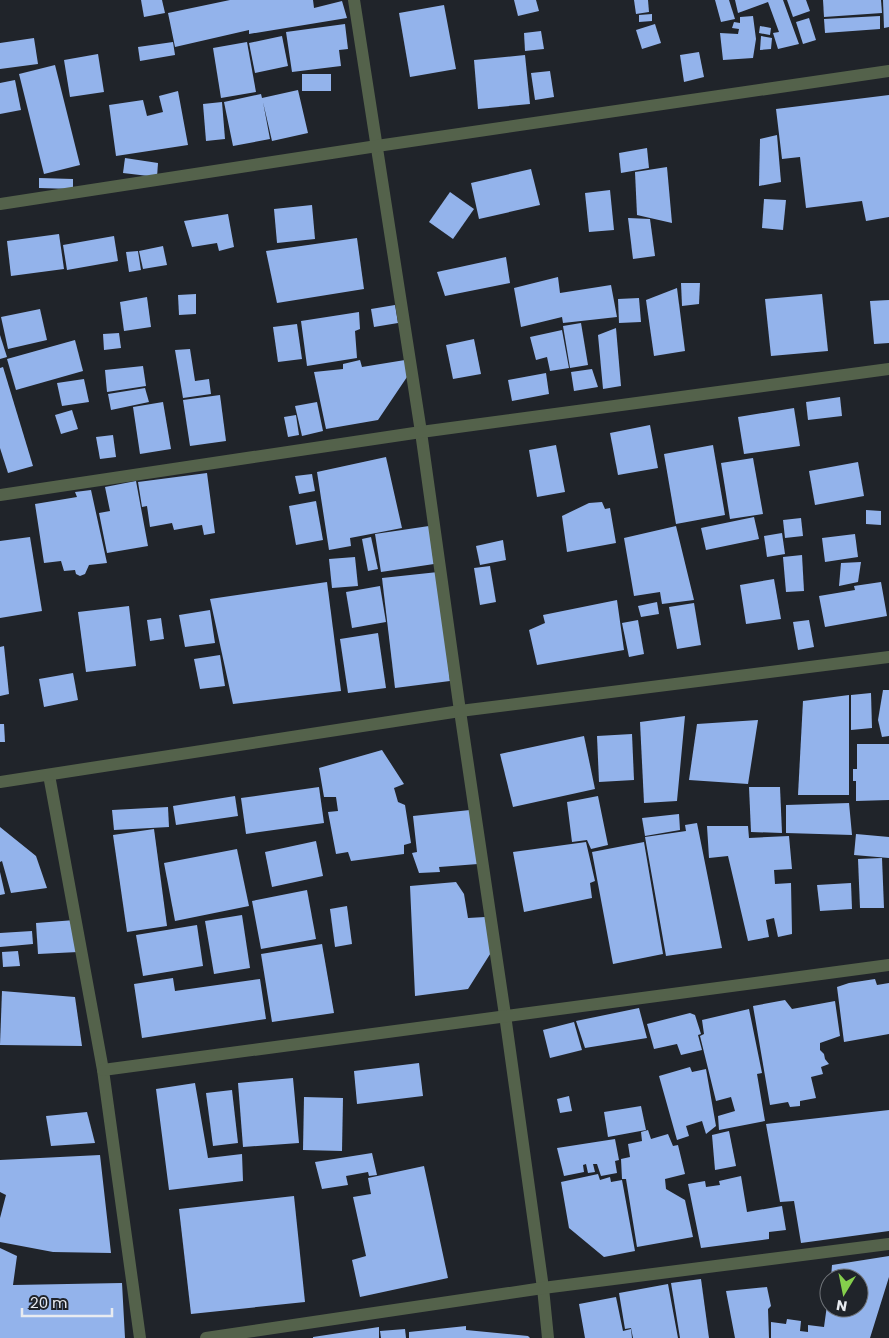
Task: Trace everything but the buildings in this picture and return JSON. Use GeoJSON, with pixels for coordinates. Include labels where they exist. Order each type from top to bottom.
{"type":"FeatureCollection","features":[{"type":"Feature","properties":{"kind":"street"},"geometry":{"type":"LineString","coordinates":[[354,0],[421,432],[505,1015],[548,1338]]}},
{"type":"Feature","properties":{"kind":"street"},"geometry":{"type":"LineString","coordinates":[[0,204],[377,146],[889,71]]}},
{"type":"Feature","properties":{"kind":"street"},"geometry":{"type":"LineString","coordinates":[[0,495],[421,432],[889,369]]}},
{"type":"Feature","properties":{"kind":"street"},"geometry":{"type":"LineString","coordinates":[[0,782],[460,711],[889,657]]}},
{"type":"Feature","properties":{"kind":"street"},"geometry":{"type":"LineString","coordinates":[[49,775],[103,1070],[140,1338]]}},
{"type":"Feature","properties":{"kind":"street"},"geometry":{"type":"LineString","coordinates":[[103,1070],[889,965]]}},
{"type":"Feature","properties":{"kind":"street"},"geometry":{"type":"LineString","coordinates":[[206,1338],[542,1288],[889,1244]]}}]}
